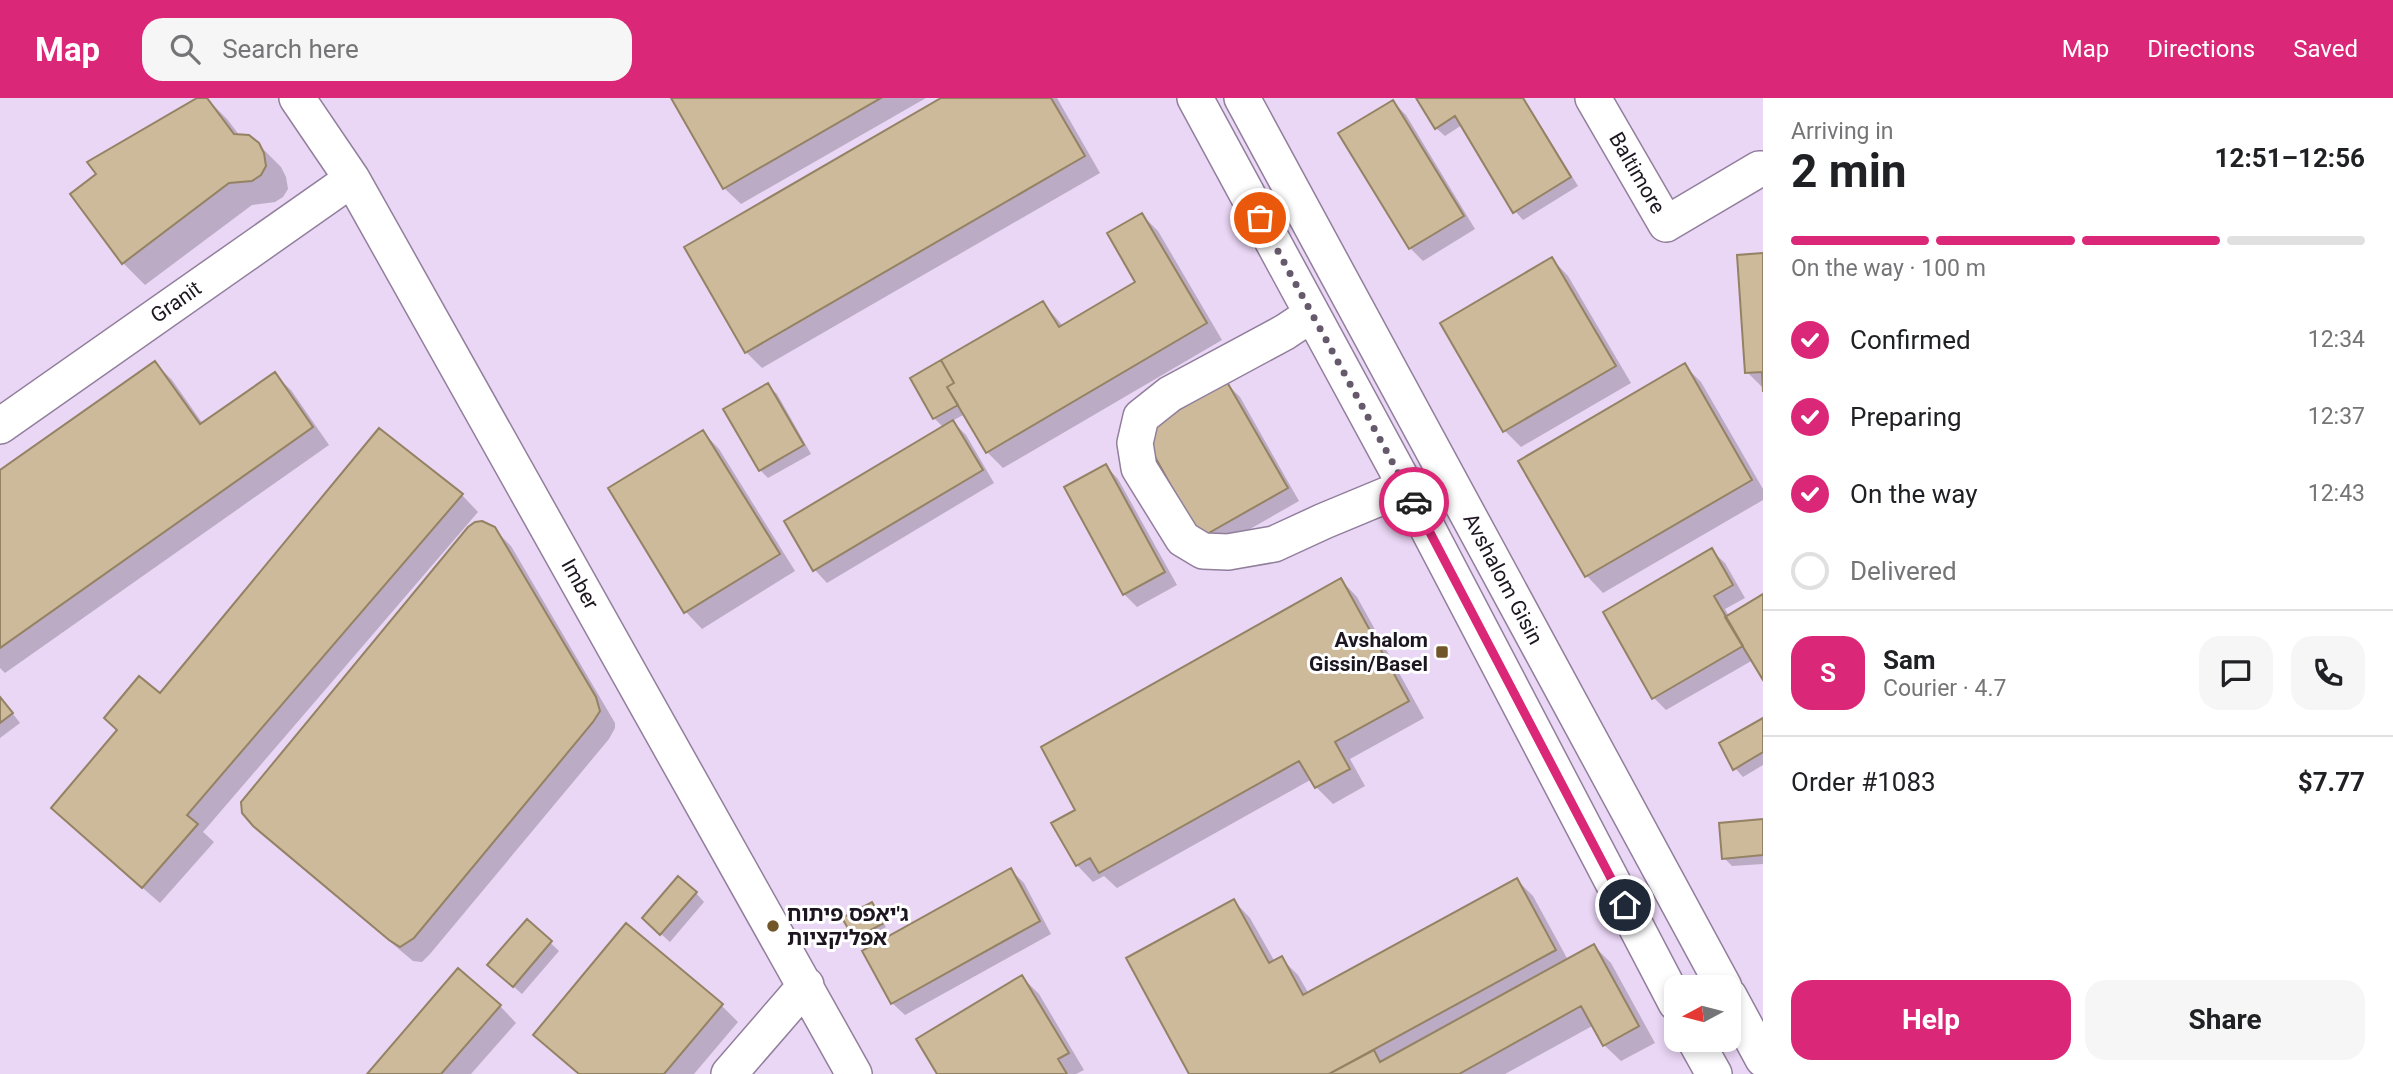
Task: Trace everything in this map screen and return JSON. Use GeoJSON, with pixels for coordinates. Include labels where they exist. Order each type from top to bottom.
{"type":"FeatureCollection","features":[{"type":"Feature","properties":{"kind":"street","name":"Imber"},"geometry":{"type":"LineString","coordinates":[[297,98],[352,179],[855,1074]]}},
{"type":"Feature","properties":{"kind":"street","name":"Avshalom Gisin"},"geometry":{"type":"LineString","coordinates":[[1195,98],[1406,487],[1664,980]]}},
{"type":"Feature","properties":{"kind":"street","name":"Avshalom Gisin"},"geometry":{"type":"LineString","coordinates":[[1242,98],[1717,975]]}},
{"type":"Feature","properties":{"kind":"street","name":"Baltimore"},"geometry":{"type":"LineString","coordinates":[[1593,98],[1666,225],[1763,169]]}},
{"type":"Feature","properties":{"kind":"street","name":"Granit"},"geometry":{"type":"LineString","coordinates":[[0,426],[352,179]]}},
{"type":"Feature","properties":{"kind":"street"},"geometry":{"type":"LineString","coordinates":[[1312,314],[1285,332],[1170,394],[1141,417],[1135,443],[1139,468],[1183,539],[1203,551],[1228,552],[1274,544],[1406,487]]}},
{"type":"Feature","properties":{"kind":"street"},"geometry":{"type":"LineString","coordinates":[[729,1074],[806,985]]}},
{"type":"Feature","properties":{"kind":"street"},"geometry":{"type":"LineString","coordinates":[[1741,1018],[1763,1059]]}},
{"type":"Feature","properties":{"kind":"street"},"geometry":{"type":"LineString","coordinates":[[1702,1052],[1714,1074]]}},
{"type":"Feature","properties":{"kind":"building"},"geometry":{"type":"Polygon","coordinates":[[[197,98],[207,98],[234,134],[249,135],[259,143],[266,166],[261,175],[252,181],[229,183],[122,264],[70,194],[96,174],[87,162],[197,98]]]}},
{"type":"Feature","properties":{"kind":"building"},"geometry":{"type":"Polygon","coordinates":[[[671,98],[881,98],[723,189],[671,98]]]}},
{"type":"Feature","properties":{"kind":"building"},"geometry":{"type":"Polygon","coordinates":[[[941,98],[1051,98],[1085,156],[745,353],[684,247],[941,98]]]}},
{"type":"Feature","properties":{"kind":"building"},"geometry":{"type":"Polygon","coordinates":[[[1416,98],[1523,98],[1571,177],[1513,213],[1455,116],[1435,129],[1416,98]]]}},
{"type":"Feature","properties":{"kind":"building"},"geometry":{"type":"Polygon","coordinates":[[[1393,100],[1464,216],[1409,249],[1338,133],[1393,100]]]}},
{"type":"Feature","properties":{"kind":"building"},"geometry":{"type":"Polygon","coordinates":[[[1142,213],[1207,323],[986,453],[947,387],[954,383],[941,360],[1043,301],[1059,327],[1135,282],[1107,233],[1142,213]]]}},
{"type":"Feature","properties":{"kind":"building"},"geometry":{"type":"Polygon","coordinates":[[[1763,253],[1763,392],[1762,372],[1745,373],[1737,255],[1763,253]]]}},
{"type":"Feature","properties":{"kind":"building"},"geometry":{"type":"Polygon","coordinates":[[[1552,257],[1616,366],[1503,432],[1440,323],[1552,257]]]}},
{"type":"Feature","properties":{"kind":"building"},"geometry":{"type":"Polygon","coordinates":[[[941,360],[954,383],[947,387],[958,405],[933,419],[910,378],[941,360]]]}},
{"type":"Feature","properties":{"kind":"building"},"geometry":{"type":"Polygon","coordinates":[[[155,361],[200,424],[275,372],[313,427],[0,648],[0,470],[155,361]]]}},
{"type":"Feature","properties":{"kind":"building"},"geometry":{"type":"Polygon","coordinates":[[[1685,363],[1752,480],[1585,577],[1518,461],[1685,363]]]}},
{"type":"Feature","properties":{"kind":"building"},"geometry":{"type":"Polygon","coordinates":[[[1227,382],[1288,488],[1200,538],[1149,446],[1156,423],[1227,382]]]}},
{"type":"Feature","properties":{"kind":"building"},"geometry":{"type":"Polygon","coordinates":[[[768,383],[804,445],[759,471],[723,409],[768,383]]]}},
{"type":"Feature","properties":{"kind":"building"},"geometry":{"type":"Polygon","coordinates":[[[953,420],[983,470],[813,571],[784,521],[953,420]]]}},
{"type":"Feature","properties":{"kind":"building"},"geometry":{"type":"Polygon","coordinates":[[[379,428],[463,494],[187,815],[198,824],[142,888],[51,808],[117,730],[104,718],[139,676],[160,693],[379,428]]]}},
{"type":"Feature","properties":{"kind":"building"},"geometry":{"type":"Polygon","coordinates":[[[703,430],[780,554],[684,613],[608,488],[703,430]]]}},
{"type":"Feature","properties":{"kind":"building"},"geometry":{"type":"Polygon","coordinates":[[[1106,464],[1165,572],[1123,595],[1064,487],[1106,464]]]}},
{"type":"Feature","properties":{"kind":"building"},"geometry":{"type":"Polygon","coordinates":[[[482,521],[495,527],[596,697],[600,711],[414,938],[400,947],[253,826],[242,813],[241,802],[468,527],[482,521]]]}},
{"type":"Feature","properties":{"kind":"building"},"geometry":{"type":"Polygon","coordinates":[[[1712,548],[1733,585],[1714,596],[1743,646],[1652,699],[1603,612],[1712,548]]]}},
{"type":"Feature","properties":{"kind":"building"},"geometry":{"type":"Polygon","coordinates":[[[1341,578],[1409,701],[1335,742],[1350,769],[1315,788],[1299,761],[1099,873],[1090,858],[1076,866],[1051,823],[1075,810],[1041,747],[1341,578]]]}},
{"type":"Feature","properties":{"kind":"building"},"geometry":{"type":"Polygon","coordinates":[[[1763,594],[1763,680],[1725,617],[1763,594]]]}},
{"type":"Feature","properties":{"kind":"building"},"geometry":{"type":"Polygon","coordinates":[[[0,697],[13,713],[0,723],[0,697]]]}},
{"type":"Feature","properties":{"kind":"building"},"geometry":{"type":"Polygon","coordinates":[[[1763,718],[1763,752],[1733,770],[1719,743],[1763,718]]]}},
{"type":"Feature","properties":{"kind":"building"},"geometry":{"type":"Polygon","coordinates":[[[1763,819],[1763,855],[1722,859],[1719,823],[1763,819]]]}},
{"type":"Feature","properties":{"kind":"building"},"geometry":{"type":"Polygon","coordinates":[[[1011,868],[1040,921],[891,1004],[862,951],[1011,868]]]}},
{"type":"Feature","properties":{"kind":"building"},"geometry":{"type":"Polygon","coordinates":[[[678,876],[697,892],[660,935],[642,918],[678,876]]]}},
{"type":"Feature","properties":{"kind":"building"},"geometry":{"type":"Polygon","coordinates":[[[1517,878],[1556,950],[1329,1074],[1189,1074],[1126,958],[1234,899],[1269,963],[1282,956],[1303,995],[1517,878]]]}},
{"type":"Feature","properties":{"kind":"building"},"geometry":{"type":"Polygon","coordinates":[[[872,902],[884,923],[854,939],[842,918],[872,902]]]}},
{"type":"Feature","properties":{"kind":"building"},"geometry":{"type":"Polygon","coordinates":[[[527,919],[552,941],[513,987],[487,965],[527,919]]]}},
{"type":"Feature","properties":{"kind":"building"},"geometry":{"type":"Polygon","coordinates":[[[626,923],[723,1004],[664,1074],[579,1074],[533,1035],[626,923]]]}},
{"type":"Feature","properties":{"kind":"building"},"geometry":{"type":"Polygon","coordinates":[[[1594,944],[1639,1026],[1603,1046],[1581,1006],[1459,1074],[1329,1074],[1374,1050],[1380,1062],[1594,944]]]}},
{"type":"Feature","properties":{"kind":"building"},"geometry":{"type":"Polygon","coordinates":[[[458,968],[501,1005],[441,1074],[367,1074],[458,968]]]}},
{"type":"Feature","properties":{"kind":"building"},"geometry":{"type":"Polygon","coordinates":[[[1022,975],[1069,1053],[1058,1059],[1067,1074],[937,1074],[916,1039],[1022,975]]]}},
{"type":"Feature","properties":{"kind":"way so far"},"geometry":{"type":"LineString","coordinates":[[1260,218],[1414,502]]}},
{"type":"Feature","properties":{"kind":"place","name":"Avshalom Gissin/Basel"},"geometry":{"type":"Point","coordinates":[1442,652]}},
{"type":"Feature","properties":{"kind":"place","name":"ג'יאפס פיתוח אפליקציות"},"geometry":{"type":"Point","coordinates":[773,926]}},
{"type":"Feature","properties":{"kind":"route"},"geometry":{"type":"LineString","coordinates":[[1414,502],[1625,905]]}}]}
